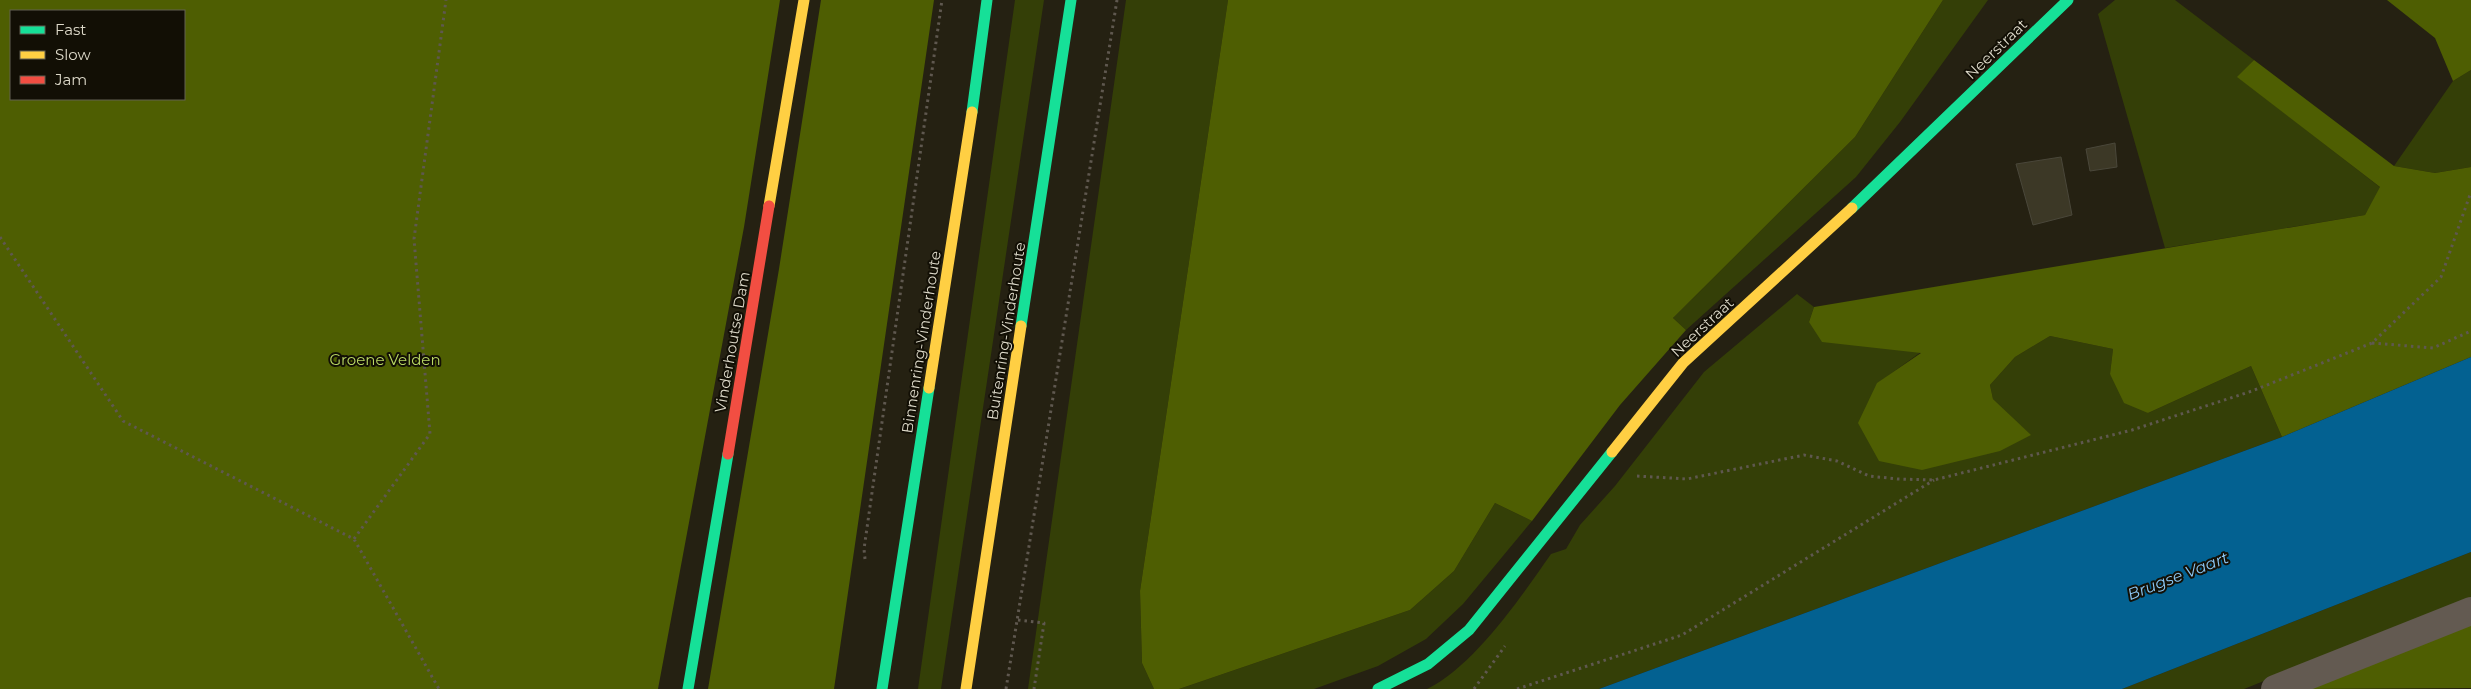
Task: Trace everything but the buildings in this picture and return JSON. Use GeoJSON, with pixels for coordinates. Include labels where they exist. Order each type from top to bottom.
{"type":"FeatureCollection","features":[{"type":"Feature","properties":{"kind":"main road","name":"Vinderhoutse Dam"},"geometry":{"type":"LineString","coordinates":[[688,689],[804,0]]}},
{"type":"Feature","properties":{"kind":"main road","name":"Binnenring-Vinderhoute"},"geometry":{"type":"LineString","coordinates":[[882,689],[982,50],[988,0]]}},
{"type":"Feature","properties":{"kind":"main road","name":"Buitenring-Vinderhoute"},"geometry":{"type":"LineString","coordinates":[[966,689],[1071,0]]}},
{"type":"Feature","properties":{"kind":"main road","name":"Neerstraat"},"geometry":{"type":"LineString","coordinates":[[1378,689],[1428,664],[1469,630],[1683,363],[1814,246],[2068,0]]}},
{"type":"Feature","properties":{"kind":"street"},"geometry":{"type":"LineString","coordinates":[[2274,689],[2471,611]]}},
{"type":"Feature","properties":{"kind":"path"},"geometry":{"type":"LineString","coordinates":[[354,539],[430,434],[414,239],[446,0]]}},
{"type":"Feature","properties":{"kind":"path"},"geometry":{"type":"LineString","coordinates":[[864,549],[942,0]]}},
{"type":"Feature","properties":{"kind":"path"},"geometry":{"type":"LineString","coordinates":[[1006,689],[1117,0]]}},
{"type":"Feature","properties":{"kind":"path"},"geometry":{"type":"LineString","coordinates":[[1517,689],[1682,635],[1934,480],[2132,430],[2252,391],[2372,343],[2440,277],[2471,192]]}},
{"type":"Feature","properties":{"kind":"path"},"geometry":{"type":"LineString","coordinates":[[0,237],[123,421],[354,539],[439,689]]}},
{"type":"Feature","properties":{"kind":"path"},"geometry":{"type":"LineString","coordinates":[[2372,343],[2433,348],[2471,330]]}},
{"type":"Feature","properties":{"kind":"path"},"geometry":{"type":"LineString","coordinates":[[1605,458],[1637,476],[1687,479],[1804,455],[1837,461],[1869,476],[1934,480]]}},
{"type":"Feature","properties":{"kind":"path"},"geometry":{"type":"LineString","coordinates":[[1018,620],[1044,623],[1034,689]]}},
{"type":"Feature","properties":{"kind":"green space","name":"Groene Velden"},"geometry":{"type":"Polygon","coordinates":[[[0,0],[780,0],[744,227],[658,689],[0,689],[0,0]]]}},
{"type":"Feature","properties":{"kind":"green space"},"geometry":{"type":"Polygon","coordinates":[[[821,0],[934,0],[834,689],[708,689],[779,269],[821,0]]]}},
{"type":"Feature","properties":{"kind":"green space"},"geometry":{"type":"Polygon","coordinates":[[[1015,0],[1044,0],[941,689],[918,689],[1015,0]]]}},
{"type":"Feature","properties":{"kind":"green space"},"geometry":{"type":"Polygon","coordinates":[[[1126,0],[1228,0],[1140,591],[1142,663],[1154,689],[1028,689],[1126,0]]]}},
{"type":"Feature","properties":{"kind":"green space"},"geometry":{"type":"Polygon","coordinates":[[[1228,0],[1943,0],[1855,137],[1673,318],[1686,330],[1620,405],[1532,521],[1495,503],[1454,571],[1410,610],[1179,689],[1154,689],[1142,663],[1140,591],[1228,0]]]}},
{"type":"Feature","properties":{"kind":"green space"},"geometry":{"type":"Polygon","coordinates":[[[1943,0],[1988,0],[1900,122],[1856,177],[1686,330],[1673,318],[1855,137],[1943,0]]]}},
{"type":"Feature","properties":{"kind":"green space"},"geometry":{"type":"Polygon","coordinates":[[[2115,0],[2175,0],[2254,60],[2238,77],[2381,188],[2365,215],[2165,248],[2098,14],[2115,0]]]}},
{"type":"Feature","properties":{"kind":"green space"},"geometry":{"type":"Polygon","coordinates":[[[2387,0],[2471,0],[2471,70],[2453,81],[2435,38],[2387,0]]]}},
{"type":"Feature","properties":{"kind":"green space"},"geometry":{"type":"Polygon","coordinates":[[[2254,60],[2394,166],[2435,173],[2471,167],[2471,357],[2282,437],[2251,366],[2148,413],[2124,403],[2110,374],[2113,349],[2050,336],[2015,357],[1990,385],[1993,399],[2031,435],[2000,451],[1922,470],[1879,461],[1858,423],[1877,383],[1921,353],[1822,342],[1809,322],[1814,307],[2365,215],[2380,187],[2237,77],[2254,60]]]}},
{"type":"Feature","properties":{"kind":"green space"},"geometry":{"type":"Polygon","coordinates":[[[2471,70],[2471,167],[2435,173],[2394,166],[2453,81],[2471,70]]]}},
{"type":"Feature","properties":{"kind":"green space"},"geometry":{"type":"Polygon","coordinates":[[[1797,294],[1814,307],[1809,322],[1921,352],[1878,383],[2030,435],[1993,399],[1990,385],[2015,357],[2050,336],[2113,349],[2110,374],[2148,413],[2251,366],[2282,437],[1599,689],[1427,689],[1445,678],[1479,648],[1511,610],[1551,554],[1566,549],[1580,525],[1615,486],[1704,372],[1797,294]]]}},
{"type":"Feature","properties":{"kind":"green space"},"geometry":{"type":"Polygon","coordinates":[[[1495,503],[1532,521],[1463,604],[1426,639],[1378,666],[1314,689],[1179,689],[1410,610],[1454,571],[1495,503]]]}},
{"type":"Feature","properties":{"kind":"green space"},"geometry":{"type":"Polygon","coordinates":[[[2471,552],[2471,598],[2244,689],[2122,689],[2471,552]]]}},
{"type":"Feature","properties":{"kind":"green space"},"geometry":{"type":"Polygon","coordinates":[[[2471,624],[2471,688],[2300,689],[2471,624]]]}},
{"type":"Feature","properties":{"kind":"water","name":"Brugse Vaart"},"geometry":{"type":"Polygon","coordinates":[[[2471,357],[2471,552],[2122,689],[1599,689],[2282,437],[2471,357]]]}},
{"type":"Feature","properties":{"kind":"traffic: fast"},"geometry":{"type":"LineString","coordinates":[[972,112],[987,0]]}},
{"type":"Feature","properties":{"kind":"traffic: fast"},"geometry":{"type":"LineString","coordinates":[[1021,326],[1071,0]]}},
{"type":"Feature","properties":{"kind":"traffic: fast"},"geometry":{"type":"LineString","coordinates":[[1852,208],[2068,0]]}},
{"type":"Feature","properties":{"kind":"traffic: fast"},"geometry":{"type":"LineString","coordinates":[[882,689],[929,388]]}},
{"type":"Feature","properties":{"kind":"traffic: fast"},"geometry":{"type":"LineString","coordinates":[[1378,689],[1428,664],[1469,630],[1612,452]]}},
{"type":"Feature","properties":{"kind":"traffic: fast"},"geometry":{"type":"LineString","coordinates":[[688,689],[728,454]]}},
{"type":"Feature","properties":{"kind":"traffic: slow"},"geometry":{"type":"LineString","coordinates":[[769,206],[804,0]]}},
{"type":"Feature","properties":{"kind":"traffic: slow"},"geometry":{"type":"LineString","coordinates":[[929,388],[972,112]]}},
{"type":"Feature","properties":{"kind":"traffic: slow"},"geometry":{"type":"LineString","coordinates":[[1612,452],[1683,363],[1852,208]]}},
{"type":"Feature","properties":{"kind":"traffic: slow"},"geometry":{"type":"LineString","coordinates":[[966,689],[1021,326]]}},
{"type":"Feature","properties":{"kind":"traffic: jam"},"geometry":{"type":"LineString","coordinates":[[728,454],[769,206]]}}]}
